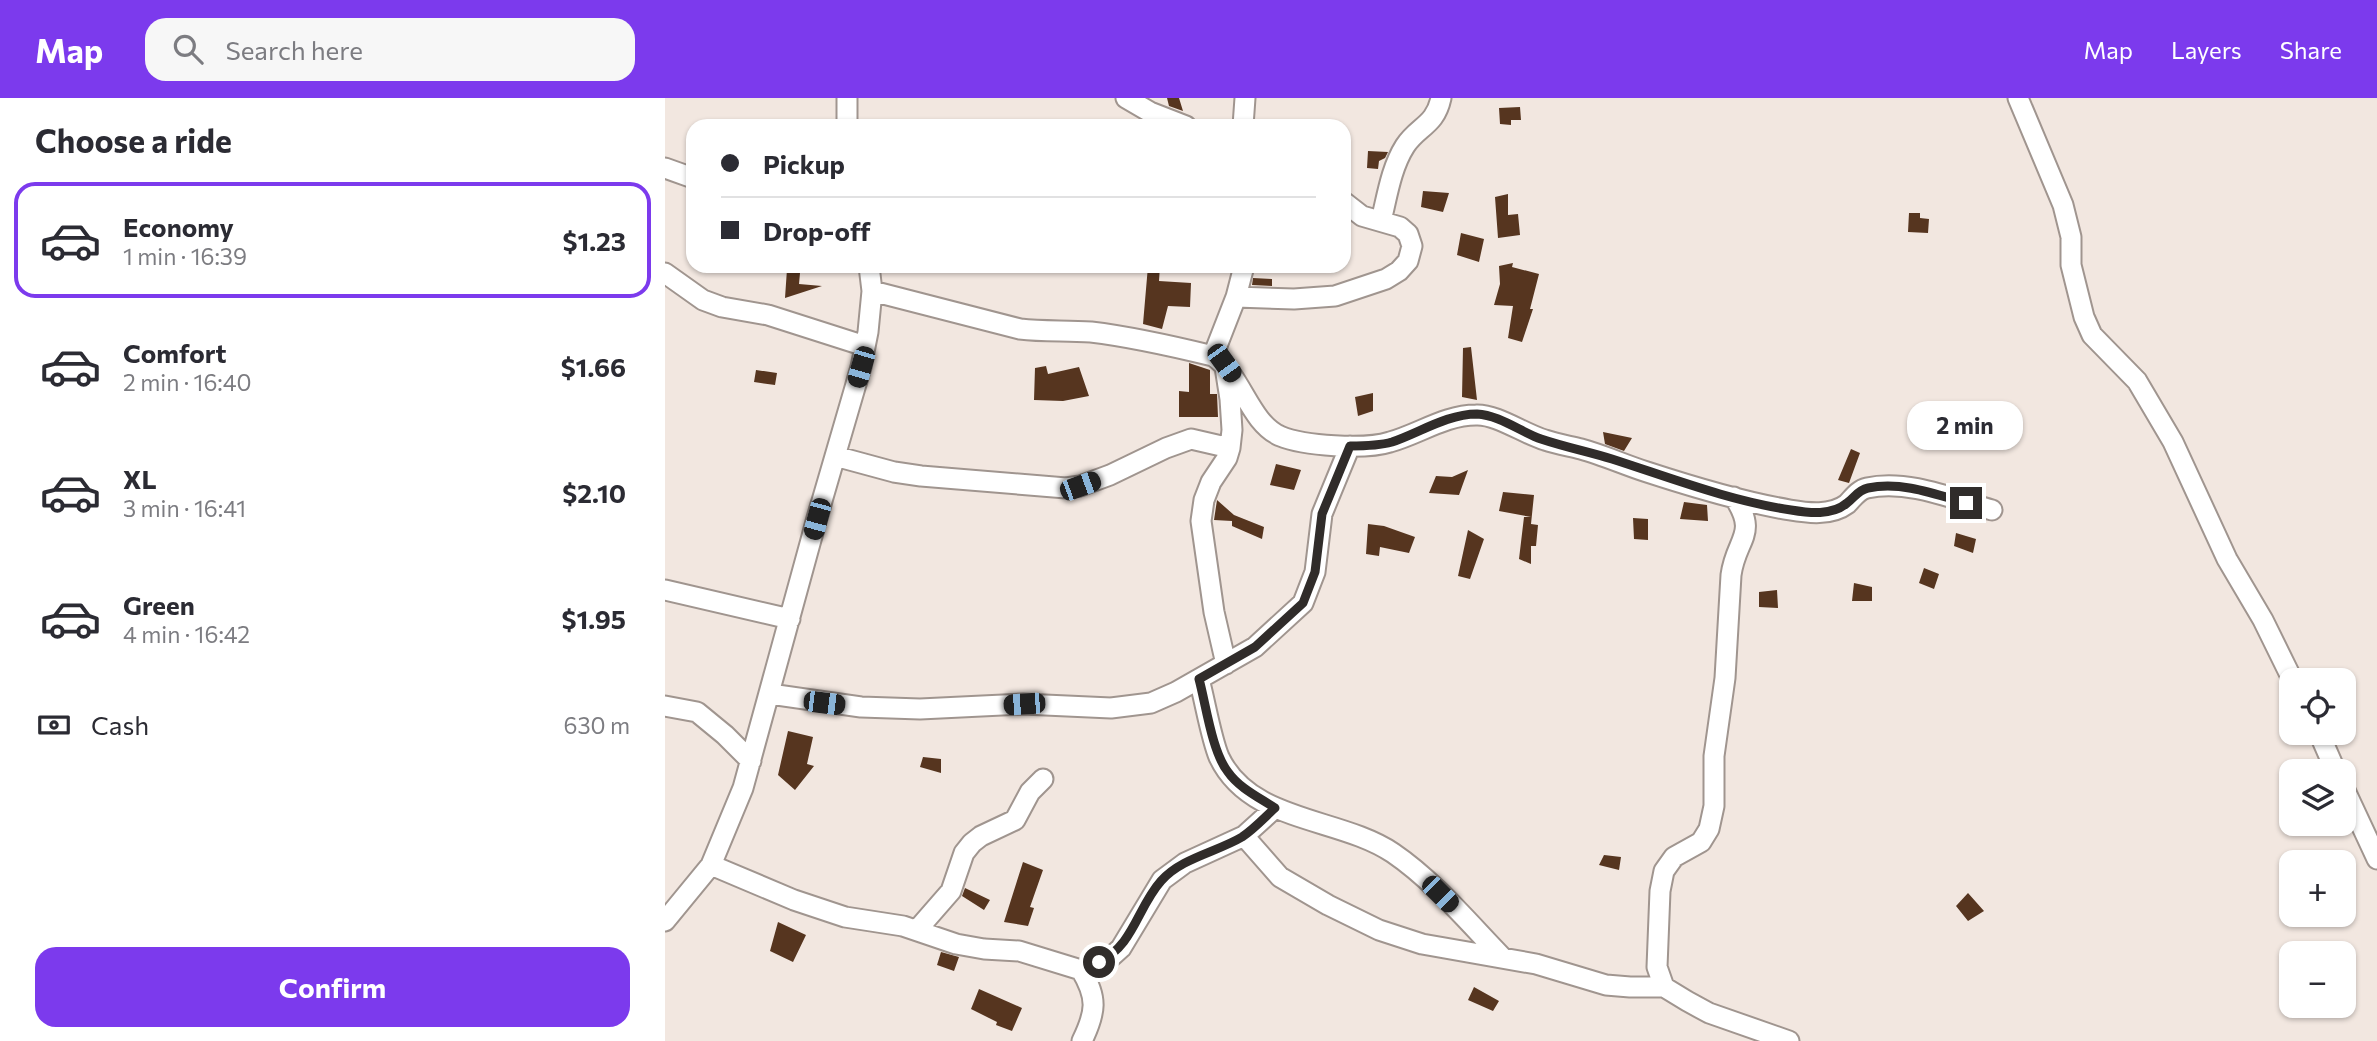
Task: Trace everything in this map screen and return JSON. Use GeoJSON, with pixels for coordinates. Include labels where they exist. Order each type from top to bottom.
{"type":"FeatureCollection","features":[{"type":"Feature","properties":{"kind":"street"},"geometry":{"type":"LineString","coordinates":[[847,98],[847,119]]}},
{"type":"Feature","properties":{"kind":"street"},"geometry":{"type":"LineString","coordinates":[[1126,98],[1168,119]]}},
{"type":"Feature","properties":{"kind":"street"},"geometry":{"type":"LineString","coordinates":[[1244,119],[1245,98]]}},
{"type":"Feature","properties":{"kind":"street"},"geometry":{"type":"LineString","coordinates":[[1381,221],[1395,165],[1406,144],[1431,122],[1441,98]]}},
{"type":"Feature","properties":{"kind":"street"},"geometry":{"type":"LineString","coordinates":[[2018,98],[2063,205],[2071,237],[2071,265],[2084,317],[2092,335],[2137,381],[2173,442],[2227,559],[2263,620],[2287,668]]}},
{"type":"Feature","properties":{"kind":"street"},"geometry":{"type":"LineString","coordinates":[[665,169],[686,176]]}},
{"type":"Feature","properties":{"kind":"street"},"geometry":{"type":"LineString","coordinates":[[1236,297],[1294,299],[1335,296],[1386,279],[1399,271],[1408,261],[1412,246],[1408,234],[1400,227],[1362,216],[1351,207]]}},
{"type":"Feature","properties":{"kind":"street"},"geometry":{"type":"LineString","coordinates":[[665,273],[703,300],[722,307],[768,315],[865,346]]}},
{"type":"Feature","properties":{"kind":"street"},"geometry":{"type":"LineString","coordinates":[[668,909],[711,865],[733,816],[751,761],[865,346],[872,291],[870,273]]}},
{"type":"Feature","properties":{"kind":"street"},"geometry":{"type":"LineString","coordinates":[[1226,664],[1214,611],[1201,521],[1204,500],[1211,482],[1227,458],[1230,448],[1230,399],[1219,359],[1242,273]]}},
{"type":"Feature","properties":{"kind":"street"},"geometry":{"type":"LineString","coordinates":[[872,291],[1020,329],[1087,332],[1135,338],[1219,359],[1239,383],[1252,408],[1265,424],[1278,435],[1300,442],[1371,446],[1390,442],[1436,423],[1478,414],[1499,420],[1544,440],[1582,449],[1645,471],[1734,497],[1792,510],[1820,513],[1845,505],[1861,490],[1870,487],[1915,488],[1991,510]]}},
{"type":"Feature","properties":{"kind":"street"},"geometry":{"type":"LineString","coordinates":[[835,456],[894,472],[921,476],[1066,488],[1110,475],[1191,439],[1230,448]]}},
{"type":"Feature","properties":{"kind":"street"},"geometry":{"type":"LineString","coordinates":[[770,694],[873,708],[920,709],[1024,704],[1111,708],[1151,703],[1255,647],[1303,603],[1315,572],[1322,514],[1350,446]]}},
{"type":"Feature","properties":{"kind":"street"},"geometry":{"type":"LineString","coordinates":[[1664,987],[1657,967],[1657,942],[1664,871],[1674,857],[1701,842],[1709,829],[1714,806],[1714,756],[1725,678],[1731,575],[1733,561],[1745,537],[1747,526],[1743,511],[1734,497]]}},
{"type":"Feature","properties":{"kind":"street"},"geometry":{"type":"LineString","coordinates":[[665,590],[790,619]]}},
{"type":"Feature","properties":{"kind":"street"},"geometry":{"type":"LineString","coordinates":[[1199,679],[1218,754],[1228,773],[1243,787],[1275,808],[1363,839],[1392,853],[1425,880],[1502,957]]}},
{"type":"Feature","properties":{"kind":"street"},"geometry":{"type":"LineString","coordinates":[[665,706],[697,712],[751,761]]}},
{"type":"Feature","properties":{"kind":"street"},"geometry":{"type":"LineString","coordinates":[[917,930],[951,891],[964,853],[981,836],[1014,820],[1030,793],[1043,779]]}},
{"type":"Feature","properties":{"kind":"street"},"geometry":{"type":"LineString","coordinates":[[711,865],[794,900],[845,917],[917,930],[956,944],[1019,951],[1081,970],[1111,957],[1121,948],[1162,880],[1185,863],[1244,836],[1275,808]]}},
{"type":"Feature","properties":{"kind":"street"},"geometry":{"type":"LineString","coordinates":[[2356,814],[2377,859]]}},
{"type":"Feature","properties":{"kind":"street"},"geometry":{"type":"LineString","coordinates":[[1244,836],[1280,877],[1328,905],[1380,930],[1422,944],[1536,964],[1606,985],[1664,987],[1709,1013],[1789,1041]]}},
{"type":"Feature","properties":{"kind":"street"},"geometry":{"type":"LineString","coordinates":[[1081,970],[1092,988],[1094,1005],[1091,1022],[1082,1041]]}},
{"type":"Feature","properties":{"kind":"building"},"geometry":{"type":"Polygon","coordinates":[[[1167,98],[1179,98],[1183,111],[1169,106],[1167,98]]]}},
{"type":"Feature","properties":{"kind":"building"},"geometry":{"type":"Polygon","coordinates":[[[1520,107],[1521,120],[1511,120],[1511,125],[1500,124],[1499,108],[1520,107]]]}},
{"type":"Feature","properties":{"kind":"building"},"geometry":{"type":"Polygon","coordinates":[[[1368,151],[1388,152],[1385,158],[1379,161],[1378,169],[1367,168],[1368,151]]]}},
{"type":"Feature","properties":{"kind":"building"},"geometry":{"type":"Polygon","coordinates":[[[1423,191],[1449,193],[1443,212],[1421,207],[1423,191]]]}},
{"type":"Feature","properties":{"kind":"building"},"geometry":{"type":"Polygon","coordinates":[[[1508,194],[1508,215],[1518,214],[1520,235],[1498,238],[1495,197],[1508,194]]]}},
{"type":"Feature","properties":{"kind":"building"},"geometry":{"type":"Polygon","coordinates":[[[1909,213],[1920,213],[1920,218],[1929,219],[1928,233],[1908,232],[1909,213]]]}},
{"type":"Feature","properties":{"kind":"building"},"geometry":{"type":"Polygon","coordinates":[[[1461,233],[1484,239],[1479,262],[1457,255],[1461,233]]]}},
{"type":"Feature","properties":{"kind":"building"},"geometry":{"type":"Polygon","coordinates":[[[1513,263],[1512,267],[1539,274],[1530,309],[1533,309],[1522,342],[1508,338],[1513,306],[1494,305],[1500,284],[1499,266],[1513,263]]]}},
{"type":"Feature","properties":{"kind":"building"},"geometry":{"type":"Polygon","coordinates":[[[787,273],[800,273],[799,284],[822,286],[785,298],[787,273]]]}},
{"type":"Feature","properties":{"kind":"building"},"geometry":{"type":"Polygon","coordinates":[[[1147,273],[1160,273],[1159,281],[1191,283],[1190,307],[1168,306],[1162,329],[1143,324],[1147,273]]]}},
{"type":"Feature","properties":{"kind":"building"},"geometry":{"type":"Polygon","coordinates":[[[1253,278],[1272,279],[1272,286],[1252,285],[1253,278]]]}},
{"type":"Feature","properties":{"kind":"building"},"geometry":{"type":"Polygon","coordinates":[[[1471,347],[1477,400],[1462,397],[1463,348],[1471,347]]]}},
{"type":"Feature","properties":{"kind":"building"},"geometry":{"type":"Polygon","coordinates":[[[1189,363],[1210,370],[1210,394],[1217,394],[1218,417],[1179,417],[1179,391],[1189,392],[1189,363]]]}},
{"type":"Feature","properties":{"kind":"building"},"geometry":{"type":"Polygon","coordinates":[[[1046,366],[1048,374],[1079,367],[1089,396],[1063,401],[1034,400],[1035,368],[1046,366]]]}},
{"type":"Feature","properties":{"kind":"building"},"geometry":{"type":"Polygon","coordinates":[[[756,370],[777,373],[775,385],[754,382],[756,370]]]}},
{"type":"Feature","properties":{"kind":"building"},"geometry":{"type":"Polygon","coordinates":[[[1373,393],[1373,411],[1358,416],[1355,397],[1373,393]]]}},
{"type":"Feature","properties":{"kind":"building"},"geometry":{"type":"Polygon","coordinates":[[[1603,432],[1632,438],[1624,451],[1605,444],[1603,432]]]}},
{"type":"Feature","properties":{"kind":"building"},"geometry":{"type":"Polygon","coordinates":[[[1851,449],[1860,453],[1849,483],[1838,480],[1851,449]]]}},
{"type":"Feature","properties":{"kind":"building"},"geometry":{"type":"Polygon","coordinates":[[[1276,464],[1301,470],[1294,490],[1270,485],[1276,464]]]}},
{"type":"Feature","properties":{"kind":"building"},"geometry":{"type":"Polygon","coordinates":[[[1468,470],[1459,495],[1429,493],[1436,476],[1452,477],[1468,470]]]}},
{"type":"Feature","properties":{"kind":"building"},"geometry":{"type":"Polygon","coordinates":[[[1503,492],[1534,495],[1531,524],[1538,525],[1536,546],[1531,546],[1531,564],[1519,559],[1524,517],[1531,517],[1499,511],[1503,492]]]}},
{"type":"Feature","properties":{"kind":"building"},"geometry":{"type":"Polygon","coordinates":[[[1217,500],[1234,515],[1264,527],[1262,539],[1232,526],[1232,521],[1214,520],[1217,500]]]}},
{"type":"Feature","properties":{"kind":"building"},"geometry":{"type":"Polygon","coordinates":[[[1684,502],[1707,505],[1708,521],[1680,519],[1684,502]]]}},
{"type":"Feature","properties":{"kind":"building"},"geometry":{"type":"Polygon","coordinates":[[[1633,518],[1648,519],[1648,540],[1634,539],[1633,518]]]}},
{"type":"Feature","properties":{"kind":"building"},"geometry":{"type":"Polygon","coordinates":[[[1368,524],[1384,526],[1415,537],[1409,553],[1380,547],[1379,556],[1366,554],[1368,524]]]}},
{"type":"Feature","properties":{"kind":"building"},"geometry":{"type":"Polygon","coordinates":[[[1468,530],[1484,539],[1470,579],[1458,576],[1468,530]]]}},
{"type":"Feature","properties":{"kind":"building"},"geometry":{"type":"Polygon","coordinates":[[[1956,533],[1976,539],[1973,553],[1954,546],[1956,533]]]}},
{"type":"Feature","properties":{"kind":"building"},"geometry":{"type":"Polygon","coordinates":[[[1924,568],[1939,574],[1934,589],[1919,583],[1924,568]]]}},
{"type":"Feature","properties":{"kind":"building"},"geometry":{"type":"Polygon","coordinates":[[[1854,583],[1872,587],[1872,601],[1852,601],[1854,583]]]}},
{"type":"Feature","properties":{"kind":"building"},"geometry":{"type":"Polygon","coordinates":[[[1777,590],[1778,608],[1759,607],[1759,592],[1777,590]]]}},
{"type":"Feature","properties":{"kind":"building"},"geometry":{"type":"Polygon","coordinates":[[[788,731],[813,737],[807,764],[814,766],[795,790],[778,775],[788,731]]]}},
{"type":"Feature","properties":{"kind":"building"},"geometry":{"type":"Polygon","coordinates":[[[923,757],[941,759],[941,773],[920,767],[923,757]]]}},
{"type":"Feature","properties":{"kind":"building"},"geometry":{"type":"Polygon","coordinates":[[[1604,855],[1621,857],[1619,870],[1599,865],[1604,855]]]}},
{"type":"Feature","properties":{"kind":"building"},"geometry":{"type":"Polygon","coordinates":[[[1023,862],[1043,870],[1030,907],[1034,908],[1028,926],[1004,922],[1023,862]]]}},
{"type":"Feature","properties":{"kind":"building"},"geometry":{"type":"Polygon","coordinates":[[[965,888],[990,900],[984,910],[962,896],[965,888]]]}},
{"type":"Feature","properties":{"kind":"building"},"geometry":{"type":"Polygon","coordinates":[[[1968,893],[1984,911],[1968,921],[1956,906],[1968,893]]]}},
{"type":"Feature","properties":{"kind":"building"},"geometry":{"type":"Polygon","coordinates":[[[778,922],[806,935],[793,962],[770,951],[778,922]]]}},
{"type":"Feature","properties":{"kind":"building"},"geometry":{"type":"Polygon","coordinates":[[[941,952],[959,957],[954,971],[937,965],[941,952]]]}},
{"type":"Feature","properties":{"kind":"building"},"geometry":{"type":"Polygon","coordinates":[[[1474,987],[1499,1001],[1493,1011],[1468,1000],[1474,987]]]}},
{"type":"Feature","properties":{"kind":"building"},"geometry":{"type":"Polygon","coordinates":[[[979,989],[1022,1008],[1012,1031],[996,1025],[997,1022],[971,1009],[979,989]]]}},
{"type":"Feature","properties":{"kind":"route"},"geometry":{"type":"LineString","coordinates":[[1099,962],[1111,957],[1121,948],[1162,880],[1185,863],[1244,836],[1275,808],[1243,787],[1228,773],[1218,754],[1199,679],[1255,647],[1303,603],[1315,572],[1322,514],[1350,446],[1390,442],[1436,423],[1478,414],[1499,420],[1544,440],[1582,449],[1645,471],[1751,502],[1792,510],[1820,513],[1832,511],[1845,505],[1861,490],[1870,487],[1915,488],[1966,503]]}}]}
